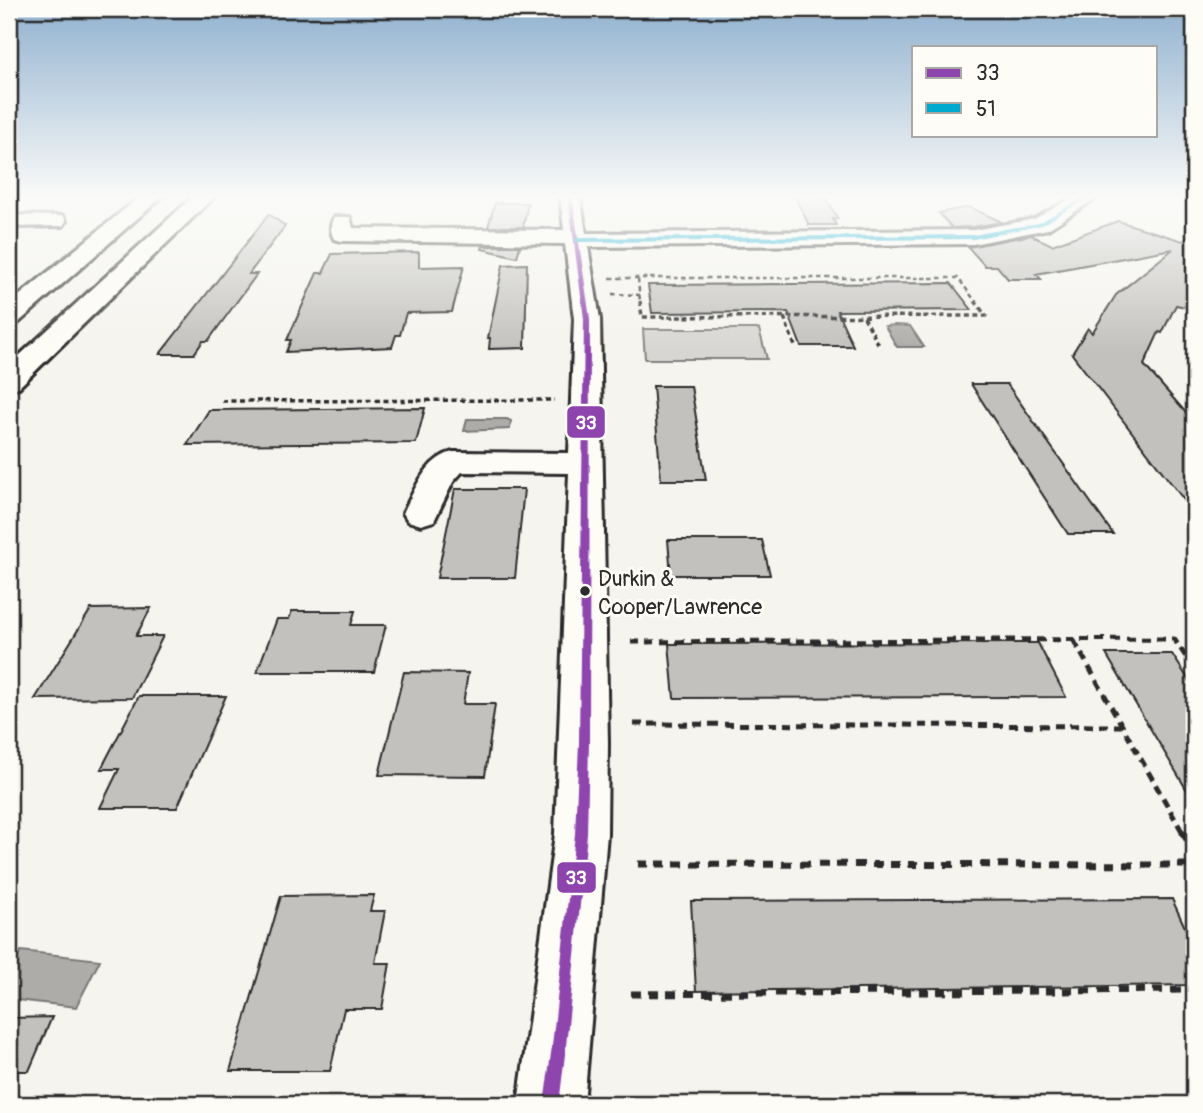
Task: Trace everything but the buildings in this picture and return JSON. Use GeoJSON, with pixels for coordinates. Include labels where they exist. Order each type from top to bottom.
{"type":"FeatureCollection","features":[{"type":"Feature","properties":{"kind":"main road"},"geometry":{"type":"LineString","coordinates":[[9,317],[92,247]]}},
{"type":"Feature","properties":{"kind":"main road"},"geometry":{"type":"LineString","coordinates":[[9,381],[150,247]]}},
{"type":"Feature","properties":{"kind":"main road"},"geometry":{"type":"LineString","coordinates":[[551,1104],[581,834],[587,319],[578,247]]}},
{"type":"Feature","properties":{"kind":"main road"},"geometry":{"type":"LineString","coordinates":[[421,513],[438,478],[453,463],[587,463]]}},
{"type":"Feature","properties":{"kind":"path"},"geometry":{"type":"LineString","coordinates":[[610,278],[638,278],[958,278],[986,316],[642,317],[638,278]]}},
{"type":"Feature","properties":{"kind":"path"},"geometry":{"type":"LineString","coordinates":[[612,294],[640,295]]}},
{"type":"Feature","properties":{"kind":"path"},"geometry":{"type":"LineString","coordinates":[[784,317],[795,346]]}},
{"type":"Feature","properties":{"kind":"path"},"geometry":{"type":"LineString","coordinates":[[864,317],[879,345]]}},
{"type":"Feature","properties":{"kind":"path"},"geometry":{"type":"LineString","coordinates":[[222,401],[554,400]]}},
{"type":"Feature","properties":{"kind":"path"},"geometry":{"type":"LineString","coordinates":[[631,642],[1174,639],[1194,669]]}},
{"type":"Feature","properties":{"kind":"path"},"geometry":{"type":"LineString","coordinates":[[1073,640],[1194,851]]}},
{"type":"Feature","properties":{"kind":"path"},"geometry":{"type":"LineString","coordinates":[[634,724],[1122,726]]}},
{"type":"Feature","properties":{"kind":"path"},"geometry":{"type":"LineString","coordinates":[[638,864],[1194,865]]}},
{"type":"Feature","properties":{"kind":"path"},"geometry":{"type":"LineString","coordinates":[[631,994],[1194,990]]}},
{"type":"Feature","properties":{"kind":"shaded area"},"geometry":{"type":"Polygon","coordinates":[[[885,326],[910,326],[924,347],[897,347],[885,326]]]}},
{"type":"Feature","properties":{"kind":"shaded area"},"geometry":{"type":"Polygon","coordinates":[[[643,329],[759,329],[767,359],[645,359],[643,329]]]}},
{"type":"Feature","properties":{"kind":"shaded area"},"geometry":{"type":"Polygon","coordinates":[[[467,419],[507,419],[511,421],[510,429],[464,431],[467,419]]]}},
{"type":"Feature","properties":{"kind":"shaded area"},"geometry":{"type":"Polygon","coordinates":[[[21,951],[100,960],[76,1007],[9,999],[9,971],[21,951]]]}},
{"type":"Feature","properties":{"kind":"transit line","name":"33"},"geometry":{"type":"LineString","coordinates":[[551,1104],[581,834],[584,743],[587,319],[577,247]]}},
{"type":"Feature","properties":{"kind":"place","name":"Durkin & Cooper/Lawrence"},"geometry":{"type":"Point","coordinates":[585,591]}}]}
